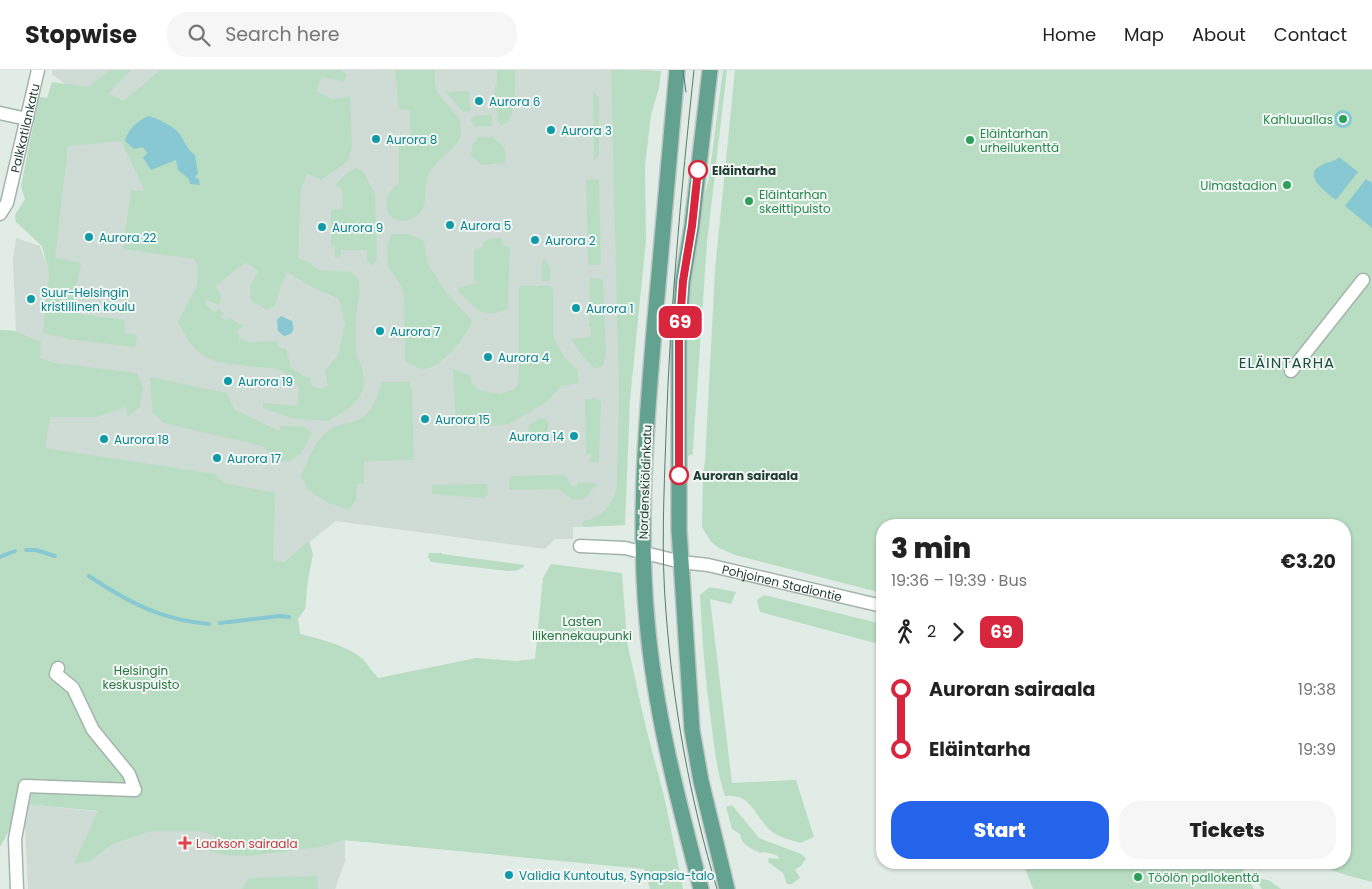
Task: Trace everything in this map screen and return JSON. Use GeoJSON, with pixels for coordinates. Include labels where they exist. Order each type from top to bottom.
{"type":"FeatureCollection","features":[{"type":"Feature","properties":{"kind":"main road","name":"Nordenskiöldinkatu"},"geometry":{"type":"LineString","coordinates":[[678,70],[646,438],[644,552],[647,620],[660,720],[679,806],[701,889]]}},
{"type":"Feature","properties":{"kind":"main road"},"geometry":{"type":"LineString","coordinates":[[710,70],[692,226],[683,281],[679,336],[678,478],[681,562],[692,730],[700,780],[727,889]]}},
{"type":"Feature","properties":{"kind":"street","name":"Palkkatilankatu"},"geometry":{"type":"LineString","coordinates":[[0,214],[7,203],[38,70]]}},
{"type":"Feature","properties":{"kind":"street"},"geometry":{"type":"LineString","coordinates":[[0,113],[26,119]]}},
{"type":"Feature","properties":{"kind":"street"},"geometry":{"type":"LineString","coordinates":[[1291,371],[1363,280]]}},
{"type":"Feature","properties":{"kind":"street","name":"Pohjoinen Stadiontie"},"geometry":{"type":"LineString","coordinates":[[580,546],[625,548],[681,562],[708,564],[876,605]]}},
{"type":"Feature","properties":{"kind":"street"},"geometry":{"type":"LineString","coordinates":[[17,889],[15,839],[25,786],[135,790],[129,774],[93,730],[73,688],[56,674],[58,668]]}},
{"type":"Feature","properties":{"kind":"shaded area"},"geometry":{"type":"Polygon","coordinates":[[[52,70],[653,70],[619,394],[622,525],[573,527],[573,539],[555,539],[545,549],[336,521],[284,562],[158,540],[32,439],[41,342],[16,331],[13,260],[16,238],[40,246],[49,272],[65,84],[52,74],[52,70]]]}},
{"type":"Feature","properties":{"kind":"shaded area","name":"Laakson sairaala"},"geometry":{"type":"Polygon","coordinates":[[[24,804],[345,837],[345,861],[335,889],[28,889],[24,804]]]}},
{"type":"Feature","properties":{"kind":"green space"},"geometry":{"type":"Polygon","coordinates":[[[110,70],[131,70],[108,94],[124,101],[160,70],[340,70],[347,74],[344,82],[322,77],[316,91],[332,99],[350,97],[352,148],[348,161],[321,180],[307,173],[301,190],[298,258],[319,270],[351,272],[358,279],[360,290],[356,316],[356,353],[363,371],[364,387],[359,398],[348,409],[328,421],[291,418],[263,408],[263,403],[297,406],[299,388],[282,371],[218,361],[200,354],[193,346],[178,322],[197,285],[198,269],[195,259],[123,249],[131,190],[145,191],[121,141],[68,146],[55,258],[81,263],[74,300],[80,309],[79,314],[125,320],[124,333],[137,335],[135,347],[67,339],[43,333],[49,273],[42,246],[16,222],[15,215],[25,199],[21,186],[39,97],[47,98],[52,82],[89,87],[110,70]],[[149,116],[134,126],[128,133],[125,141],[129,145],[143,147],[147,153],[176,160],[178,170],[189,179],[196,178],[188,147],[183,139],[170,126],[149,116]],[[246,262],[215,286],[222,298],[219,305],[207,300],[205,303],[214,313],[218,309],[224,313],[221,317],[225,320],[230,318],[243,326],[236,332],[239,334],[239,339],[250,342],[277,341],[278,347],[286,349],[291,368],[303,376],[310,377],[312,386],[320,389],[328,386],[325,371],[338,355],[345,324],[339,299],[312,287],[287,272],[275,306],[267,310],[251,300],[250,287],[258,271],[246,262]]]}},
{"type":"Feature","properties":{"kind":"green space"},"geometry":{"type":"Polygon","coordinates":[[[395,70],[435,70],[437,90],[458,117],[461,127],[461,135],[458,142],[434,166],[429,174],[422,210],[415,217],[406,221],[392,217],[386,205],[392,190],[399,183],[399,142],[410,140],[410,110],[399,109],[395,70]]]}},
{"type":"Feature","properties":{"kind":"green space"},"geometry":{"type":"Polygon","coordinates":[[[497,70],[515,70],[515,97],[512,110],[507,123],[501,125],[498,122],[497,111],[495,110],[497,70]]]}},
{"type":"Feature","properties":{"kind":"green space"},"geometry":{"type":"Polygon","coordinates":[[[611,70],[661,71],[659,88],[651,115],[645,166],[646,240],[630,400],[625,525],[583,527],[584,521],[598,516],[608,507],[614,496],[617,482],[619,394],[611,70]]]}},
{"type":"Feature","properties":{"kind":"green space"},"geometry":{"type":"Polygon","coordinates":[[[723,70],[727,70],[707,242],[693,454],[688,456],[686,435],[686,332],[689,289],[698,224],[709,178],[723,70]]]}},
{"type":"Feature","properties":{"kind":"green space","name":"Eläintarha"},"geometry":{"type":"Polygon","coordinates":[[[735,70],[1372,70],[1372,882],[1329,869],[1351,869],[1351,519],[876,519],[876,591],[735,555],[711,542],[702,527],[703,473],[715,270],[735,70]]]}},
{"type":"Feature","properties":{"kind":"green space"},"geometry":{"type":"Polygon","coordinates":[[[469,91],[470,111],[463,112],[446,92],[469,91]]]}},
{"type":"Feature","properties":{"kind":"green space"},"geometry":{"type":"Polygon","coordinates":[[[593,91],[599,97],[599,156],[594,160],[593,91]]]}},
{"type":"Feature","properties":{"kind":"green space"},"geometry":{"type":"Polygon","coordinates":[[[492,115],[492,126],[475,127],[470,120],[474,116],[492,115]]]}},
{"type":"Feature","properties":{"kind":"green space"},"geometry":{"type":"Polygon","coordinates":[[[479,137],[493,137],[500,143],[505,151],[505,163],[482,165],[471,156],[472,145],[479,137]]]}},
{"type":"Feature","properties":{"kind":"green space"},"geometry":{"type":"Polygon","coordinates":[[[356,168],[363,171],[375,194],[377,257],[374,265],[370,264],[367,259],[367,250],[341,250],[341,257],[335,258],[335,245],[331,245],[331,210],[343,209],[342,189],[335,185],[347,173],[356,168]]]}},
{"type":"Feature","properties":{"kind":"green space"},"geometry":{"type":"Polygon","coordinates":[[[586,179],[599,180],[601,265],[588,265],[586,179]]]}},
{"type":"Feature","properties":{"kind":"green space"},"geometry":{"type":"Polygon","coordinates":[[[391,234],[408,234],[423,240],[429,266],[446,292],[472,321],[465,334],[445,358],[430,368],[422,369],[405,362],[404,294],[399,282],[388,268],[387,247],[391,234]]]}},
{"type":"Feature","properties":{"kind":"green space"},"geometry":{"type":"Polygon","coordinates":[[[502,238],[503,246],[510,247],[508,308],[500,312],[486,313],[480,311],[469,302],[458,291],[458,288],[477,283],[477,281],[474,281],[474,250],[482,247],[487,240],[502,238]]]}},
{"type":"Feature","properties":{"kind":"green space"},"geometry":{"type":"Polygon","coordinates":[[[542,260],[546,261],[550,268],[549,281],[542,281],[542,260]]]}},
{"type":"Feature","properties":{"kind":"green space"},"geometry":{"type":"Polygon","coordinates":[[[590,278],[603,279],[606,353],[603,366],[595,368],[584,358],[571,339],[591,337],[591,327],[589,327],[590,278]]]}},
{"type":"Feature","properties":{"kind":"green space"},"geometry":{"type":"Polygon","coordinates":[[[549,286],[553,289],[553,336],[564,357],[577,370],[579,383],[561,386],[547,402],[509,424],[490,426],[456,424],[453,369],[470,375],[472,383],[481,391],[500,394],[515,389],[519,380],[519,287],[549,286]]]}},
{"type":"Feature","properties":{"kind":"green space","name":"Helsingin keskuspuisto"},"geometry":{"type":"Polygon","coordinates":[[[0,330],[16,331],[41,342],[40,358],[54,363],[137,373],[143,388],[140,407],[128,416],[125,407],[97,417],[50,417],[45,448],[215,474],[224,483],[275,493],[273,560],[284,562],[309,541],[313,554],[305,609],[298,619],[300,634],[333,643],[349,650],[363,659],[378,678],[476,658],[516,661],[535,659],[543,578],[551,564],[622,573],[627,642],[646,728],[665,800],[683,889],[650,889],[644,869],[343,840],[320,847],[248,856],[225,855],[208,850],[215,836],[200,831],[152,831],[112,844],[90,861],[74,864],[98,811],[24,804],[0,847],[0,330]]]}},
{"type":"Feature","properties":{"kind":"green space"},"geometry":{"type":"Polygon","coordinates":[[[150,377],[226,393],[235,410],[279,431],[281,426],[304,427],[312,433],[301,453],[290,461],[279,461],[262,446],[163,423],[152,412],[150,377]]]}},
{"type":"Feature","properties":{"kind":"green space"},"geometry":{"type":"Polygon","coordinates":[[[382,382],[410,382],[410,387],[412,388],[414,460],[364,461],[364,483],[357,484],[356,500],[349,510],[328,503],[308,490],[301,476],[321,437],[336,426],[358,420],[365,415],[374,402],[382,382]]]}},
{"type":"Feature","properties":{"kind":"green space"},"geometry":{"type":"Polygon","coordinates":[[[593,397],[600,400],[601,404],[599,463],[588,461],[593,455],[586,454],[585,399],[592,399],[593,397]]]}},
{"type":"Feature","properties":{"kind":"green space"},"geometry":{"type":"Polygon","coordinates":[[[540,418],[544,418],[548,422],[548,432],[542,438],[534,436],[528,431],[530,424],[540,418]]]}},
{"type":"Feature","properties":{"kind":"green space"},"geometry":{"type":"Polygon","coordinates":[[[566,475],[568,482],[574,487],[577,486],[577,483],[597,484],[583,500],[572,499],[558,489],[509,490],[510,476],[566,475]]]}},
{"type":"Feature","properties":{"kind":"green space"},"geometry":{"type":"Polygon","coordinates":[[[487,484],[488,495],[484,498],[432,494],[432,485],[487,484]]]}},
{"type":"Feature","properties":{"kind":"green space"},"geometry":{"type":"Polygon","coordinates":[[[429,553],[442,553],[525,565],[519,570],[507,571],[431,562],[428,557],[429,553]]]}},
{"type":"Feature","properties":{"kind":"green space"},"geometry":{"type":"Polygon","coordinates":[[[710,587],[736,592],[731,604],[710,599],[732,783],[796,780],[814,837],[800,843],[781,837],[771,831],[752,807],[741,798],[725,796],[715,749],[703,642],[700,595],[710,587]]]}},
{"type":"Feature","properties":{"kind":"green space"},"geometry":{"type":"Polygon","coordinates":[[[764,595],[876,623],[876,643],[760,612],[757,600],[764,595]]]}},
{"type":"Feature","properties":{"kind":"green space"},"geometry":{"type":"Polygon","coordinates":[[[732,805],[759,838],[801,854],[806,858],[801,866],[795,869],[800,878],[792,884],[787,884],[783,873],[768,862],[769,858],[780,859],[776,855],[760,853],[744,844],[740,834],[732,829],[726,807],[732,805]]]}},
{"type":"Feature","properties":{"kind":"green space","name":"Töölön pallokenttä"},"geometry":{"type":"Polygon","coordinates":[[[1025,869],[1243,869],[1254,889],[1033,889],[1025,869]]]}},
{"type":"Feature","properties":{"kind":"green space"},"geometry":{"type":"Polygon","coordinates":[[[317,876],[318,889],[242,889],[249,878],[317,876]]]}},
{"type":"Feature","properties":{"kind":"green space"},"geometry":{"type":"Polygon","coordinates":[[[1253,876],[1270,881],[1281,889],[1262,889],[1253,876]]]}},
{"type":"Feature","properties":{"kind":"water","name":"Kahluuallas"},"geometry":{"type":"Polygon","coordinates":[[[1343,110],[1349,113],[1352,119],[1349,125],[1343,128],[1337,125],[1334,119],[1337,113],[1343,110]]]}},
{"type":"Feature","properties":{"kind":"water"},"geometry":{"type":"Polygon","coordinates":[[[149,116],[175,129],[195,155],[198,173],[195,177],[199,179],[200,185],[190,184],[189,179],[178,170],[176,160],[151,170],[143,158],[147,153],[143,147],[134,149],[125,141],[128,133],[134,126],[149,116]]]}},
{"type":"Feature","properties":{"kind":"water"},"geometry":{"type":"Polygon","coordinates":[[[1339,157],[1358,172],[1336,200],[1318,184],[1314,174],[1316,169],[1339,157]]]}},
{"type":"Feature","properties":{"kind":"water"},"geometry":{"type":"Polygon","coordinates":[[[1366,179],[1372,183],[1372,228],[1345,206],[1366,179]]]}},
{"type":"Feature","properties":{"kind":"water"},"geometry":{"type":"Polygon","coordinates":[[[281,316],[292,321],[293,330],[288,335],[284,336],[278,331],[277,320],[281,316]]]}},
{"type":"Feature","properties":{"kind":"waterway"},"geometry":{"type":"LineString","coordinates":[[26,550],[36,550],[55,556]]}},
{"type":"Feature","properties":{"kind":"waterway"},"geometry":{"type":"LineString","coordinates":[[0,557],[15,551]]}},
{"type":"Feature","properties":{"kind":"waterway"},"geometry":{"type":"LineString","coordinates":[[89,576],[131,602],[160,614],[209,624]]}},
{"type":"Feature","properties":{"kind":"waterway"},"geometry":{"type":"LineString","coordinates":[[220,623],[280,616],[289,617]]}},
{"type":"Feature","properties":{"kind":"tram line"},"geometry":{"type":"LineString","coordinates":[[683,70],[686,92]]}},
{"type":"Feature","properties":{"kind":"tram line"},"geometry":{"type":"LineString","coordinates":[[694,70],[680,206],[670,343],[664,478],[664,568],[669,647],[678,717],[691,787],[717,889]]}},
{"type":"Feature","properties":{"kind":"bus line","name":"69"},"geometry":{"type":"LineString","coordinates":[[679,475],[679,336],[686,253],[692,226],[698,170]]}},
{"type":"Feature","properties":{"kind":"place","name":"Aurora 6"},"geometry":{"type":"Point","coordinates":[479,101]}},
{"type":"Feature","properties":{"kind":"place","name":"Kahluuallas"},"geometry":{"type":"Point","coordinates":[1343,119]}},
{"type":"Feature","properties":{"kind":"place","name":"Aurora 3"},"geometry":{"type":"Point","coordinates":[551,130]}},
{"type":"Feature","properties":{"kind":"place","name":"Aurora 8"},"geometry":{"type":"Point","coordinates":[376,139]}},
{"type":"Feature","properties":{"kind":"place","name":"Eläintarhan urheilukenttä"},"geometry":{"type":"Point","coordinates":[970,140]}},
{"type":"Feature","properties":{"kind":"place","name":"Eläintarha"},"geometry":{"type":"Point","coordinates":[698,170]}},
{"type":"Feature","properties":{"kind":"place","name":"Uimastadion"},"geometry":{"type":"Point","coordinates":[1287,185]}},
{"type":"Feature","properties":{"kind":"place","name":"Eläintarhan skeittipuisto"},"geometry":{"type":"Point","coordinates":[749,201]}},
{"type":"Feature","properties":{"kind":"place","name":"Aurora 5"},"geometry":{"type":"Point","coordinates":[450,225]}},
{"type":"Feature","properties":{"kind":"place","name":"Aurora 9"},"geometry":{"type":"Point","coordinates":[322,227]}},
{"type":"Feature","properties":{"kind":"place","name":"Aurora 22"},"geometry":{"type":"Point","coordinates":[89,237]}},
{"type":"Feature","properties":{"kind":"place","name":"Aurora 2"},"geometry":{"type":"Point","coordinates":[535,240]}},
{"type":"Feature","properties":{"kind":"place","name":"Suur-Helsingin kristillinen koulu"},"geometry":{"type":"Point","coordinates":[31,299]}},
{"type":"Feature","properties":{"kind":"place","name":"Aurora 1"},"geometry":{"type":"Point","coordinates":[576,308]}},
{"type":"Feature","properties":{"kind":"place","name":"Aurora 7"},"geometry":{"type":"Point","coordinates":[380,331]}},
{"type":"Feature","properties":{"kind":"place","name":"Aurora 4"},"geometry":{"type":"Point","coordinates":[488,357]}},
{"type":"Feature","properties":{"kind":"place","name":"Aurora 19"},"geometry":{"type":"Point","coordinates":[228,381]}},
{"type":"Feature","properties":{"kind":"place","name":"Aurora 15"},"geometry":{"type":"Point","coordinates":[425,419]}},
{"type":"Feature","properties":{"kind":"place","name":"Aurora 14"},"geometry":{"type":"Point","coordinates":[574,436]}},
{"type":"Feature","properties":{"kind":"place","name":"Aurora 18"},"geometry":{"type":"Point","coordinates":[104,439]}},
{"type":"Feature","properties":{"kind":"place","name":"Aurora 17"},"geometry":{"type":"Point","coordinates":[217,458]}},
{"type":"Feature","properties":{"kind":"place","name":"Auroran sairaala"},"geometry":{"type":"Point","coordinates":[679,475]}},
{"type":"Feature","properties":{"kind":"place","name":"Laakson sairaala"},"geometry":{"type":"Point","coordinates":[185,843]}},
{"type":"Feature","properties":{"kind":"place","name":"Validia Kuntoutus, Synapsia-talo"},"geometry":{"type":"Point","coordinates":[509,875]}},
{"type":"Feature","properties":{"kind":"place","name":"Töölön pallokenttä"},"geometry":{"type":"Point","coordinates":[1138,877]}},
{"type":"Feature","properties":{"kind":"district","name":"ELÄINTARHA"},"geometry":{"type":"Point","coordinates":[1287,362]}},
{"type":"Feature","properties":{"kind":"park label","name":"Lasten liikennekaupunki"},"geometry":{"type":"Point","coordinates":[582,628]}}]}
